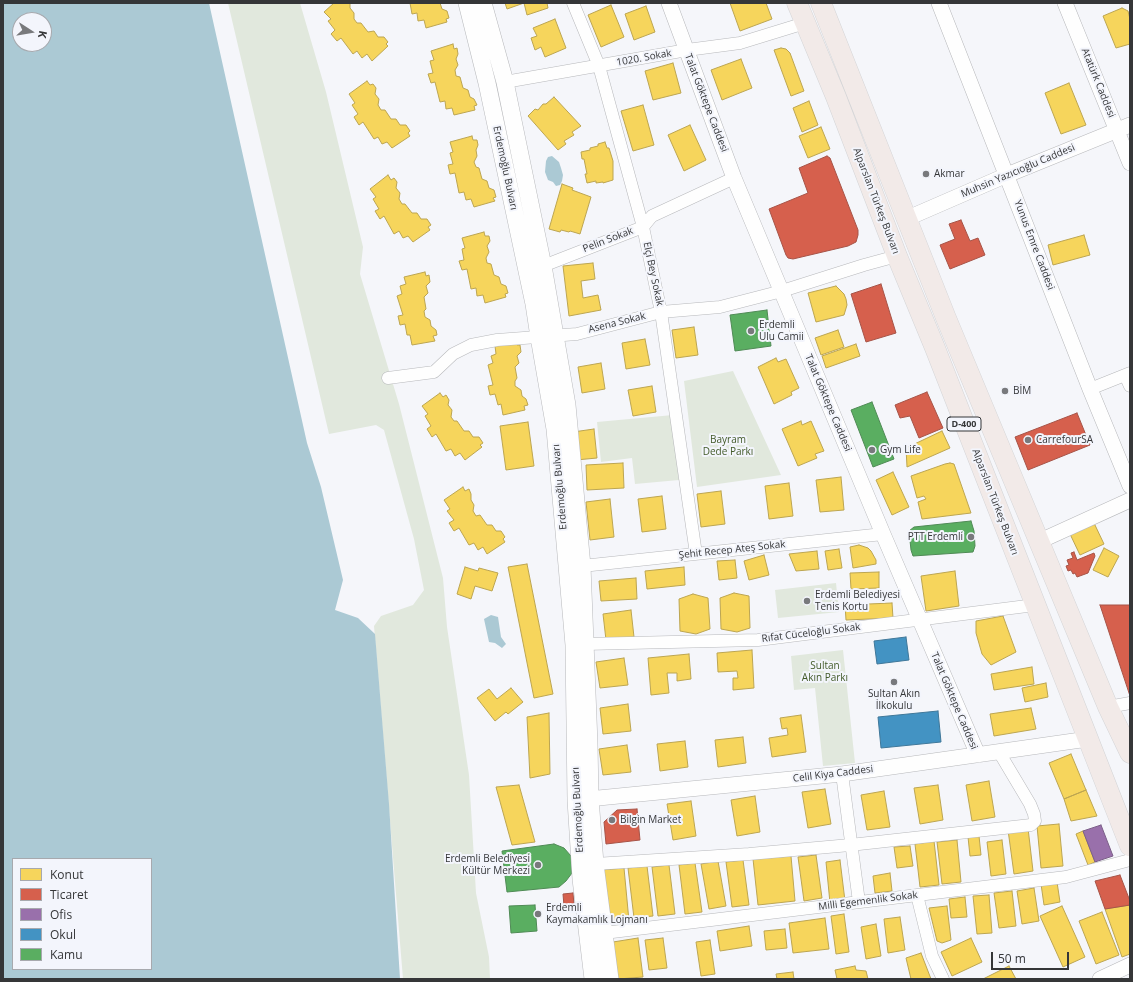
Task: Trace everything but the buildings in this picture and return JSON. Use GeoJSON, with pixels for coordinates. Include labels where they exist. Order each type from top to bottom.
{"type":"FeatureCollection","features":[{"type":"Feature","properties":{"kind":"highway","name":"Alparslan Türkeş Bulvarı"},"geometry":{"type":"LineString","coordinates":[[797,3],[836,97],[897,256],[933,342],[1130,846]]}},
{"type":"Feature","properties":{"kind":"highway","name":"D-400"},"geometry":{"type":"LineString","coordinates":[[821,3],[908,218],[946,318],[1108,706],[1130,753]]}},
{"type":"Feature","properties":{"kind":"main road","name":"Erdemoğlu Bulvarı"},"geometry":{"type":"LineString","coordinates":[[467,3],[487,84],[534,304],[547,336],[567,405],[582,566],[589,744],[583,799],[595,864],[610,979]]}},
{"type":"Feature","properties":{"kind":"main road","name":"Erdemoğlu Bulvarı"},"geometry":{"type":"LineString","coordinates":[[484,3],[505,82],[543,266],[547,336],[574,645],[583,799],[581,879],[593,979]]}},
{"type":"Feature","properties":{"kind":"street","name":"Elçi Bey Sokak"},"geometry":{"type":"LineString","coordinates":[[573,3],[599,66],[643,227],[660,312],[696,554]]}},
{"type":"Feature","properties":{"kind":"street","name":"Talat Göktepe Caddesi"},"geometry":{"type":"LineString","coordinates":[[669,3],[734,178],[919,620],[978,755]]}},
{"type":"Feature","properties":{"kind":"street","name":"Yunus Emre Caddesi"},"geometry":{"type":"LineString","coordinates":[[938,3],[1090,389],[1130,486]]}},
{"type":"Feature","properties":{"kind":"street","name":"Atatürk Caddesi"},"geometry":{"type":"LineString","coordinates":[[1065,3],[1123,127],[1130,163]]}},
{"type":"Feature","properties":{"kind":"street","name":"1020. Sokak"},"geometry":{"type":"LineString","coordinates":[[505,82],[687,50],[740,43],[805,23]]}},
{"type":"Feature","properties":{"kind":"street","name":"Muhsin Yazıcıoğlu Caddesi"},"geometry":{"type":"LineString","coordinates":[[908,218],[1123,127]]}},
{"type":"Feature","properties":{"kind":"street","name":"Pelin Sokak"},"geometry":{"type":"LineString","coordinates":[[543,266],[643,227],[652,216],[734,178]]}},
{"type":"Feature","properties":{"kind":"street","name":"Asena Sokak"},"geometry":{"type":"LineString","coordinates":[[388,378],[434,372],[453,354],[471,345],[497,340],[577,334],[660,312],[720,306],[782,291],[897,256]]}},
{"type":"Feature","properties":{"kind":"street"},"geometry":{"type":"LineString","coordinates":[[1090,389],[1128,378]]}},
{"type":"Feature","properties":{"kind":"street"},"geometry":{"type":"LineString","coordinates":[[1040,541],[1130,500]]}},
{"type":"Feature","properties":{"kind":"street","name":"Şehit Recep Ateş Sokak"},"geometry":{"type":"LineString","coordinates":[[582,566],[883,534]]}},
{"type":"Feature","properties":{"kind":"street","name":"Rıfat Cüceloğlu Sokak"},"geometry":{"type":"LineString","coordinates":[[585,644],[758,640],[1035,605]]}},
{"type":"Feature","properties":{"kind":"street"},"geometry":{"type":"LineString","coordinates":[[1108,706],[1130,703]]}},
{"type":"Feature","properties":{"kind":"street","name":"Celil Kiya Caddesi"},"geometry":{"type":"LineString","coordinates":[[583,799],[842,774],[1088,739]]}},
{"type":"Feature","properties":{"kind":"street"},"geometry":{"type":"LineString","coordinates":[[595,864],[749,854],[850,845],[1030,825],[1035,821],[1030,804],[999,752]]}},
{"type":"Feature","properties":{"kind":"street"},"geometry":{"type":"LineString","coordinates":[[842,774],[858,902]]}},
{"type":"Feature","properties":{"kind":"street","name":"Milli Egemenlik Sokak"},"geometry":{"type":"LineString","coordinates":[[604,933],[1066,877],[1130,860]]}},
{"type":"Feature","properties":{"kind":"street"},"geometry":{"type":"LineString","coordinates":[[917,895],[932,956],[943,979]]}},
{"type":"Feature","properties":{"kind":"street"},"geometry":{"type":"LineString","coordinates":[[1100,979],[1130,966]]}},
{"type":"Feature","properties":{"kind":"green space"},"geometry":{"type":"Polygon","coordinates":[[[228,3],[300,3],[326,92],[363,247],[360,274],[399,404],[443,578],[447,627],[469,775],[476,893],[489,957],[490,979],[403,979],[374,626],[381,616],[413,605],[424,590],[414,539],[384,430],[376,425],[329,434],[228,3]]]}},
{"type":"Feature","properties":{"kind":"green space","name":"Bayram Dede Parkı"},"geometry":{"type":"Polygon","coordinates":[[[733,371],[781,475],[697,487],[684,381],[733,371]]]}},
{"type":"Feature","properties":{"kind":"green space","name":"Bayram Dede Parkı"},"geometry":{"type":"Polygon","coordinates":[[[673,415],[679,480],[635,484],[632,458],[601,462],[597,422],[673,415]]]}},
{"type":"Feature","properties":{"kind":"green space","name":"Erdemli Belediyesi Tenis Kortu"},"geometry":{"type":"Polygon","coordinates":[[[836,583],[839,612],[778,618],[775,590],[836,583]]]}},
{"type":"Feature","properties":{"kind":"green space","name":"Sultan Akın Parkı"},"geometry":{"type":"Polygon","coordinates":[[[843,650],[855,763],[823,766],[815,688],[794,690],[791,656],[843,650]]]}},
{"type":"Feature","properties":{"kind":"water"},"geometry":{"type":"Polygon","coordinates":[[[3,3],[209,3],[307,443],[321,487],[343,580],[335,610],[358,618],[375,634],[389,804],[400,979],[3,979],[3,3]]]}},
{"type":"Feature","properties":{"kind":"water"},"geometry":{"type":"Polygon","coordinates":[[[552,156],[559,162],[563,175],[560,185],[556,186],[553,182],[548,180],[545,172],[546,161],[548,157],[552,156]]]}},
{"type":"Feature","properties":{"kind":"water"},"geometry":{"type":"Polygon","coordinates":[[[491,615],[498,617],[501,637],[506,644],[502,648],[495,643],[489,642],[484,619],[491,615]]]}},
{"type":"Feature","properties":{"kind":"place","name":"Akmar"},"geometry":{"type":"Point","coordinates":[926,174]}},
{"type":"Feature","properties":{"kind":"place","name":"Erdemli Ulu Camii"},"geometry":{"type":"Point","coordinates":[751,331]}},
{"type":"Feature","properties":{"kind":"place","name":"BİM"},"geometry":{"type":"Point","coordinates":[1005,391]}},
{"type":"Feature","properties":{"kind":"place","name":"CarrefourSA"},"geometry":{"type":"Point","coordinates":[1028,440]}},
{"type":"Feature","properties":{"kind":"place","name":"Gym Life"},"geometry":{"type":"Point","coordinates":[872,450]}},
{"type":"Feature","properties":{"kind":"place","name":"PTT Erdemli"},"geometry":{"type":"Point","coordinates":[971,537]}},
{"type":"Feature","properties":{"kind":"place","name":"Erdemli Belediyesi Tenis Kortu"},"geometry":{"type":"Point","coordinates":[807,601]}},
{"type":"Feature","properties":{"kind":"place","name":"Sultan Akın İlkokulu"},"geometry":{"type":"Point","coordinates":[894,682]}},
{"type":"Feature","properties":{"kind":"place","name":"Bilgin Market"},"geometry":{"type":"Point","coordinates":[612,820]}},
{"type":"Feature","properties":{"kind":"place","name":"Erdemli Belediyesi Kültür Merkezi"},"geometry":{"type":"Point","coordinates":[538,865]}},
{"type":"Feature","properties":{"kind":"place","name":"Erdemli Kaymakamlık Lojmanı"},"geometry":{"type":"Point","coordinates":[538,914]}}]}
